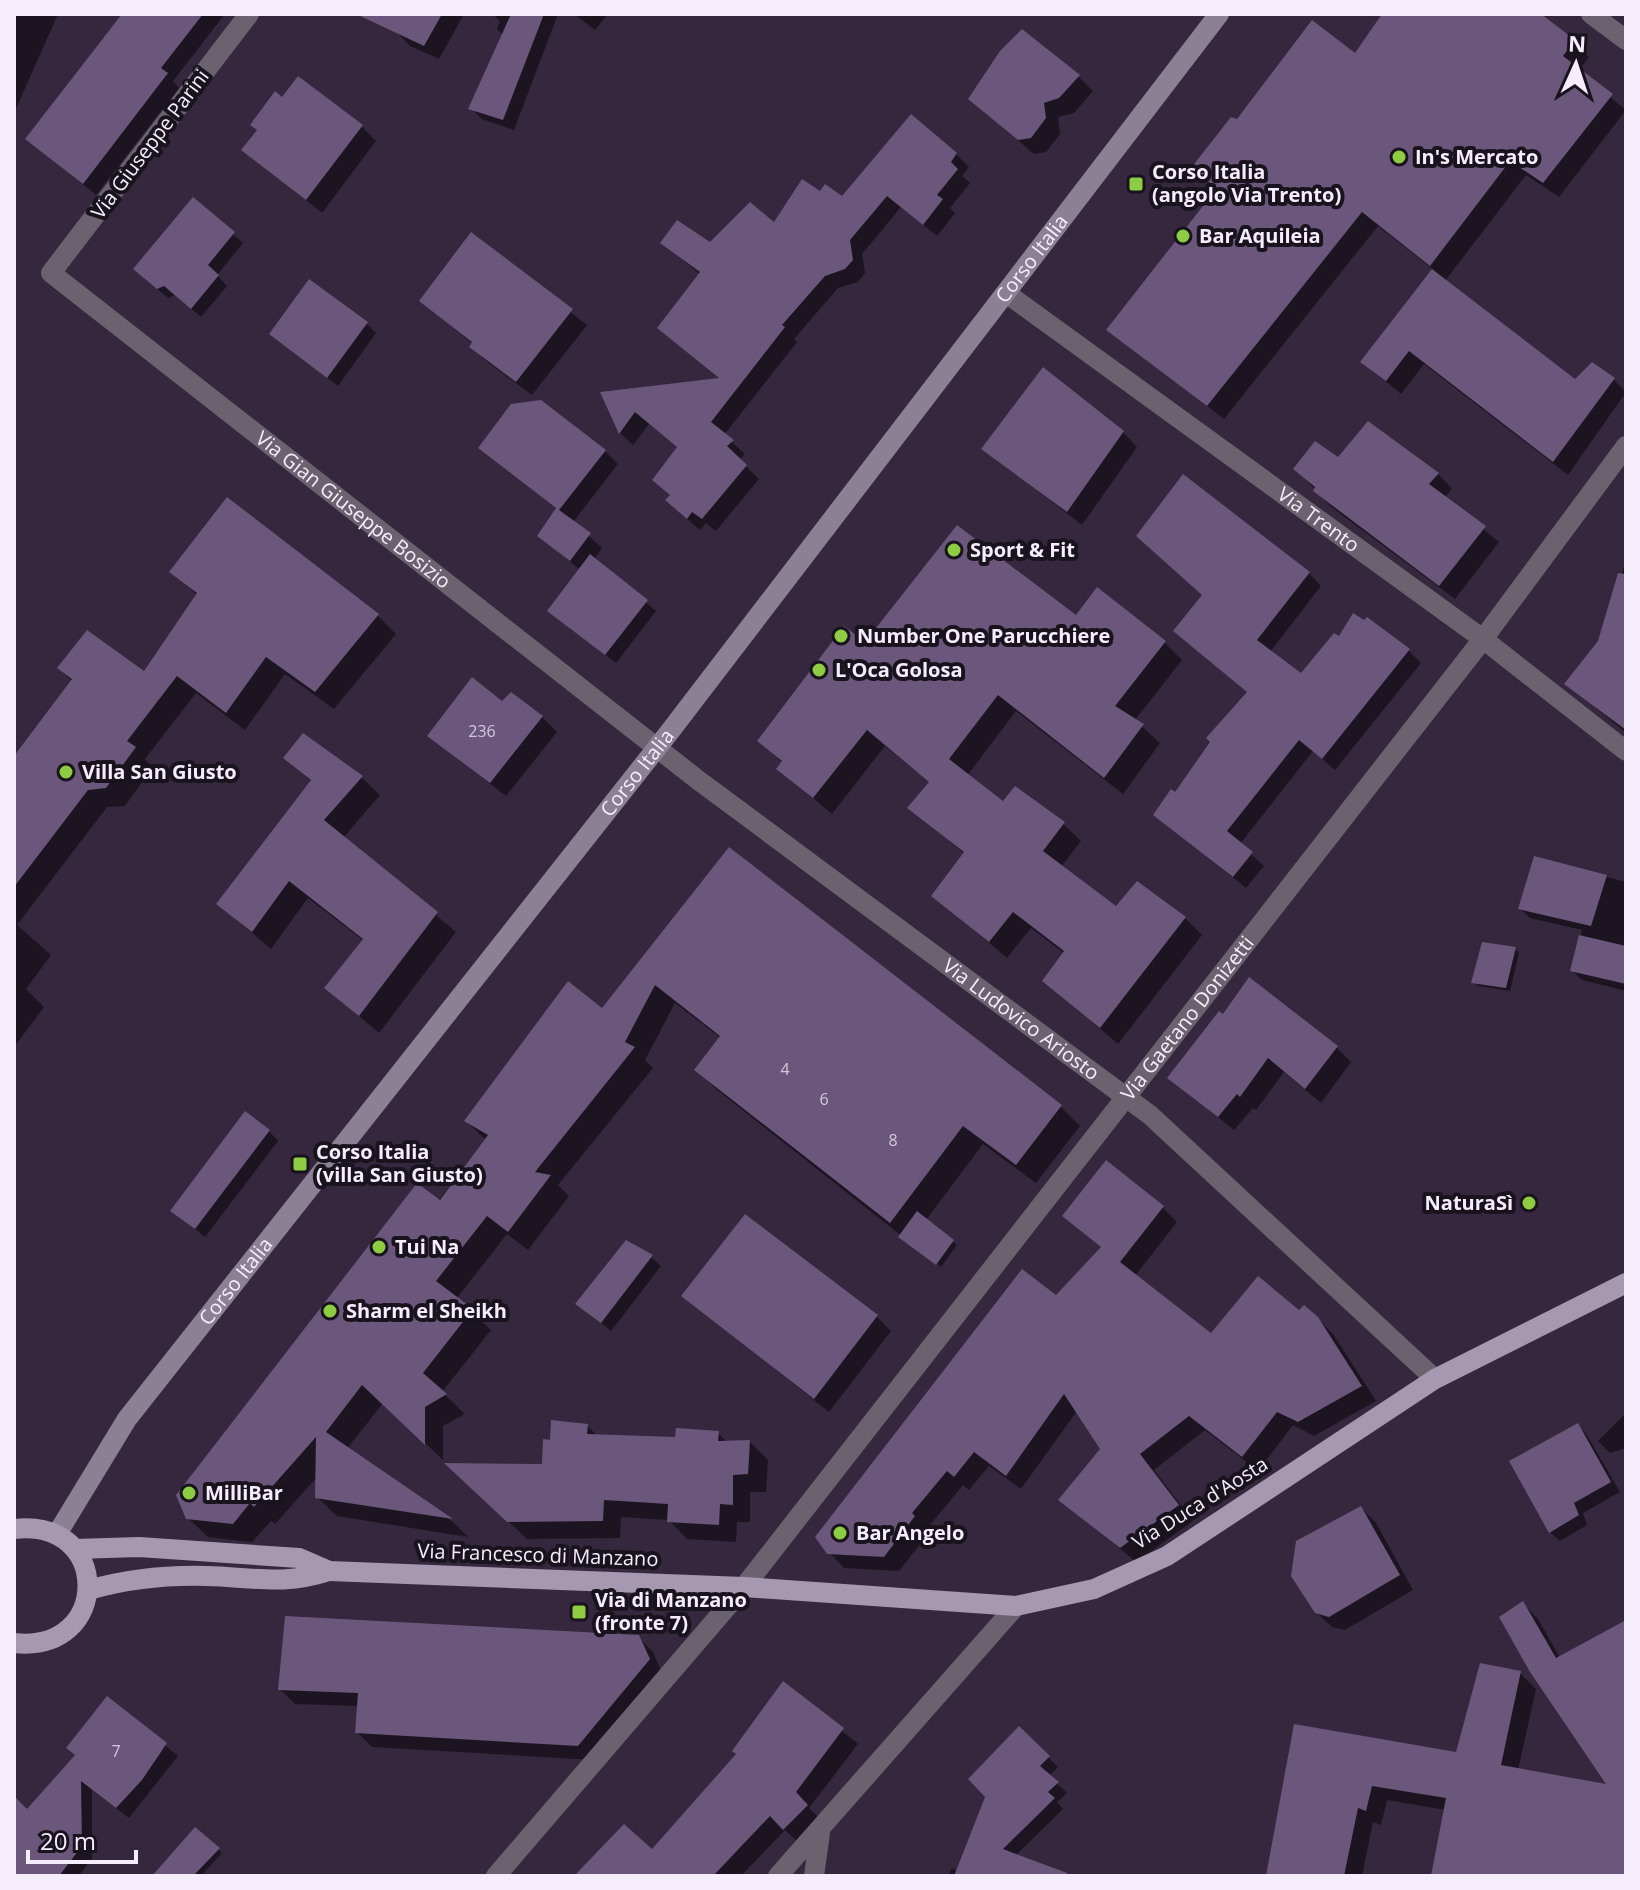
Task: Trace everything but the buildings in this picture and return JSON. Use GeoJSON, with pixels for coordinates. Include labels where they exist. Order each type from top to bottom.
{"type":"FeatureCollection","features":[{"type":"Feature","properties":{"kind":"main road","name":"Corso Italia"},"geometry":{"type":"LineString","coordinates":[[57,1534],[137,1406],[658,746],[1219,14]]}},
{"type":"Feature","properties":{"kind":"main road","name":"Via Duca d'Aosta"},"geometry":{"type":"LineString","coordinates":[[1016,1606],[1094,1589],[1167,1556],[1435,1379],[1626,1283]]}},
{"type":"Feature","properties":{"kind":"main road"},"geometry":{"type":"LineString","coordinates":[[14,1529],[33,1527],[57,1534],[75,1549],[86,1568],[89,1590],[81,1616],[62,1636],[36,1646],[14,1643]]}},
{"type":"Feature","properties":{"kind":"main road"},"geometry":{"type":"LineString","coordinates":[[75,1549],[139,1547],[299,1558],[329,1571]]}},
{"type":"Feature","properties":{"kind":"main road"},"geometry":{"type":"LineString","coordinates":[[89,1590],[144,1578],[204,1576],[298,1581],[329,1571]]}},
{"type":"Feature","properties":{"kind":"main road","name":"Via Francesco di Manzano"},"geometry":{"type":"LineString","coordinates":[[329,1571],[744,1587],[1016,1606]]}},
{"type":"Feature","properties":{"kind":"street","name":"Via Giuseppe Parini"},"geometry":{"type":"LineString","coordinates":[[51,273],[249,14]]}},
{"type":"Feature","properties":{"kind":"street"},"geometry":{"type":"LineString","coordinates":[[1591,14],[1626,40]]}},
{"type":"Feature","properties":{"kind":"street","name":"Via Gian Giuseppe Bosizio"},"geometry":{"type":"LineString","coordinates":[[51,273],[658,746]]}},
{"type":"Feature","properties":{"kind":"street","name":"Via Trento"},"geometry":{"type":"LineString","coordinates":[[1006,293],[1483,639],[1626,751]]}},
{"type":"Feature","properties":{"kind":"street","name":"Via Gaetano Donizetti"},"geometry":{"type":"LineString","coordinates":[[744,1587],[1483,639],[1626,446]]}},
{"type":"Feature","properties":{"kind":"street","name":"Via Ludovico Ariosto"},"geometry":{"type":"LineString","coordinates":[[658,746],[1150,1115],[1435,1379]]}},
{"type":"Feature","properties":{"kind":"street"},"geometry":{"type":"LineString","coordinates":[[496,1876],[744,1587]]}},
{"type":"Feature","properties":{"kind":"street"},"geometry":{"type":"LineString","coordinates":[[778,1876],[820,1833],[1016,1606]]}},
{"type":"Feature","properties":{"kind":"street"},"geometry":{"type":"LineString","coordinates":[[814,1876],[820,1833]]}},
{"type":"Feature","properties":{"kind":"place","name":"In's Mercato"},"geometry":{"type":"Point","coordinates":[1399,157]}},
{"type":"Feature","properties":{"kind":"place","name":"Corso Italia (angolo Via Trento)"},"geometry":{"type":"Point","coordinates":[1136,184]}},
{"type":"Feature","properties":{"kind":"place","name":"Bar Aquileia"},"geometry":{"type":"Point","coordinates":[1183,236]}},
{"type":"Feature","properties":{"kind":"place","name":"Sport & Fit"},"geometry":{"type":"Point","coordinates":[954,550]}},
{"type":"Feature","properties":{"kind":"place","name":"Number One Parucchiere"},"geometry":{"type":"Point","coordinates":[841,636]}},
{"type":"Feature","properties":{"kind":"place","name":"L'Oca Golosa"},"geometry":{"type":"Point","coordinates":[819,670]}},
{"type":"Feature","properties":{"kind":"place","name":"Villa San Giusto"},"geometry":{"type":"Point","coordinates":[66,772]}},
{"type":"Feature","properties":{"kind":"place","name":"Corso Italia (villa San Giusto)"},"geometry":{"type":"Point","coordinates":[300,1164]}},
{"type":"Feature","properties":{"kind":"place","name":"NaturaSì"},"geometry":{"type":"Point","coordinates":[1529,1203]}},
{"type":"Feature","properties":{"kind":"place","name":"Tui Na"},"geometry":{"type":"Point","coordinates":[379,1247]}},
{"type":"Feature","properties":{"kind":"place","name":"Sharm el Sheikh"},"geometry":{"type":"Point","coordinates":[330,1311]}},
{"type":"Feature","properties":{"kind":"place","name":"MilliBar"},"geometry":{"type":"Point","coordinates":[189,1493]}},
{"type":"Feature","properties":{"kind":"place","name":"Bar Angelo"},"geometry":{"type":"Point","coordinates":[840,1533]}},
{"type":"Feature","properties":{"kind":"place","name":"Via di Manzano (fronte 7)"},"geometry":{"type":"Point","coordinates":[579,1612]}}]}
